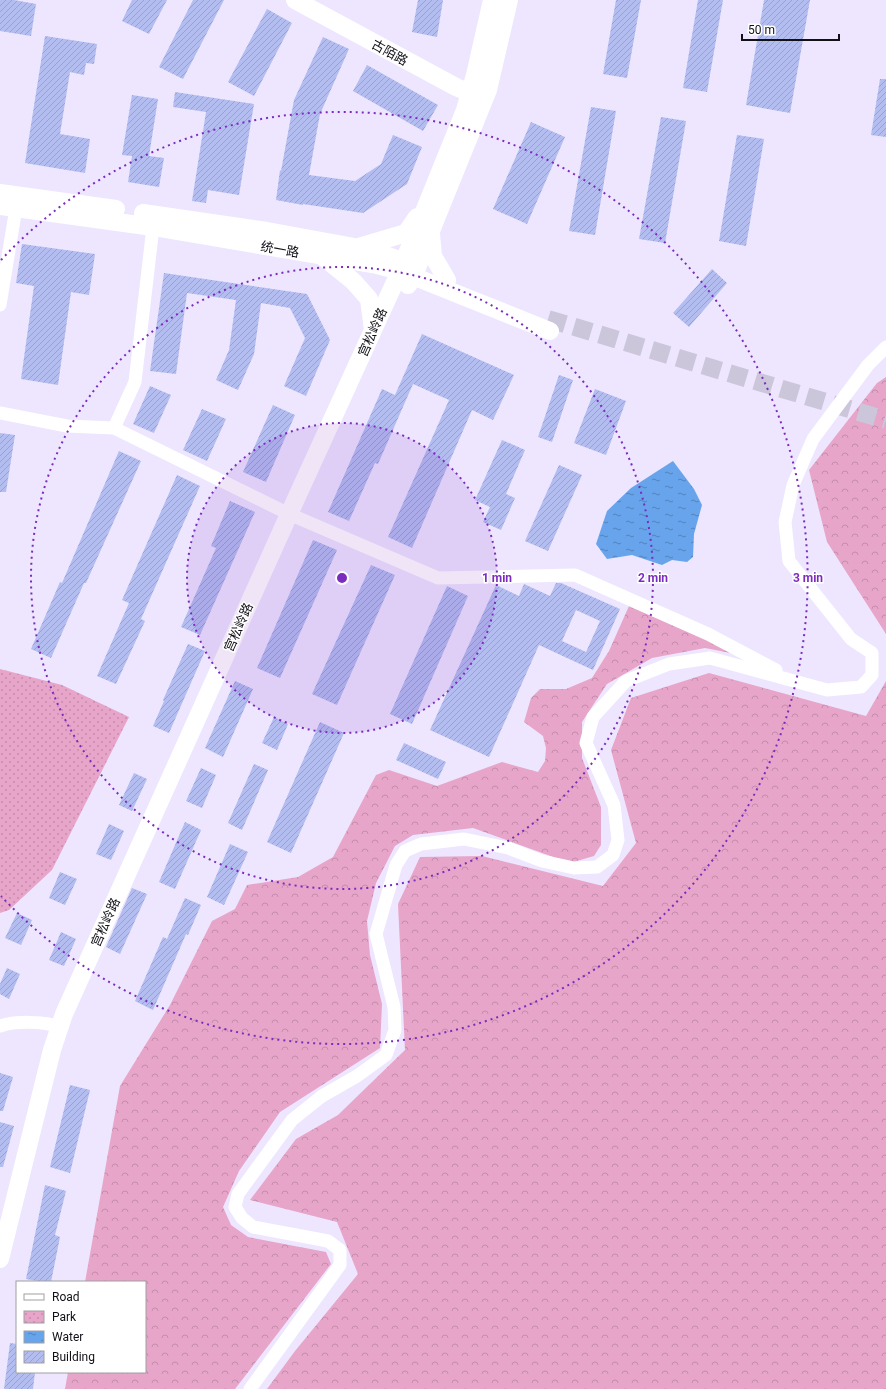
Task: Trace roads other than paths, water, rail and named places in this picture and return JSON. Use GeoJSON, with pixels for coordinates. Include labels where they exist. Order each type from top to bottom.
{"type":"FeatureCollection","features":[{"type":"Feature","properties":{"kind":"main road","name":"古陌路"},"geometry":{"type":"LineString","coordinates":[[295,0],[456,87],[470,93]]}},
{"type":"Feature","properties":{"kind":"main road","name":"宫松岭路"},"geometry":{"type":"LineString","coordinates":[[0,1259],[59,1027],[373,330],[409,269],[426,205],[465,110],[475,75],[492,0]]}},
{"type":"Feature","properties":{"kind":"main road"},"geometry":{"type":"LineString","coordinates":[[409,269],[431,231],[488,90],[509,0]]}},
{"type":"Feature","properties":{"kind":"main road"},"geometry":{"type":"LineString","coordinates":[[470,93],[488,90]]}},
{"type":"Feature","properties":{"kind":"main road","name":"统一路"},"geometry":{"type":"LineString","coordinates":[[0,193],[267,231],[371,250],[409,269],[549,325],[447,280],[409,269],[377,265],[154,227],[8,207]]}},
{"type":"Feature","properties":{"kind":"main road"},"geometry":{"type":"LineString","coordinates":[[358,248],[406,233],[426,205]]}},
{"type":"Feature","properties":{"kind":"main road"},"geometry":{"type":"LineString","coordinates":[[431,231],[433,256],[447,280]]}},
{"type":"Feature","properties":{"kind":"main road"},"geometry":{"type":"LineString","coordinates":[[320,255],[353,281],[369,299],[373,330]]}},
{"type":"Feature","properties":{"kind":"street"},"geometry":{"type":"LineString","coordinates":[[0,305],[8,207]]}},
{"type":"Feature","properties":{"kind":"street"},"geometry":{"type":"LineString","coordinates":[[114,428],[135,382],[154,227]]}},
{"type":"Feature","properties":{"kind":"street"},"geometry":{"type":"LineString","coordinates":[[250,1389],[340,1265],[340,1250],[328,1241],[253,1227],[242,1218],[235,1207],[238,1194],[292,1120],[322,1096],[357,1076],[386,1055],[395,1030],[394,1007],[376,934],[396,865],[405,851],[421,844],[464,839],[508,848],[542,862],[574,868],[597,867],[613,854],[618,840],[614,805],[586,743],[593,717],[626,681],[669,664],[710,658],[827,690],[861,687],[872,675],[872,653],[851,639],[789,561],[785,522],[793,485],[813,439],[868,365],[886,347]]}},
{"type":"Feature","properties":{"kind":"street"},"geometry":{"type":"LineString","coordinates":[[0,413],[67,426],[114,428],[289,514],[438,578],[575,575],[708,634],[776,670],[827,690]]}},
{"type":"Feature","properties":{"kind":"street"},"geometry":{"type":"LineString","coordinates":[[0,1026],[9,1023],[50,1024],[59,1027]]}},
{"type":"Feature","properties":{"kind":"water"},"geometry":{"type":"Polygon","coordinates":[[[673,461],[694,489],[702,505],[694,534],[693,557],[687,562],[672,560],[662,565],[632,555],[607,559],[596,544],[607,511],[631,488],[673,461]]]}},
{"type":"Feature","properties":{"kind":"tunnel"},"geometry":{"type":"LineString","coordinates":[[548,319],[886,420]]}}]}
